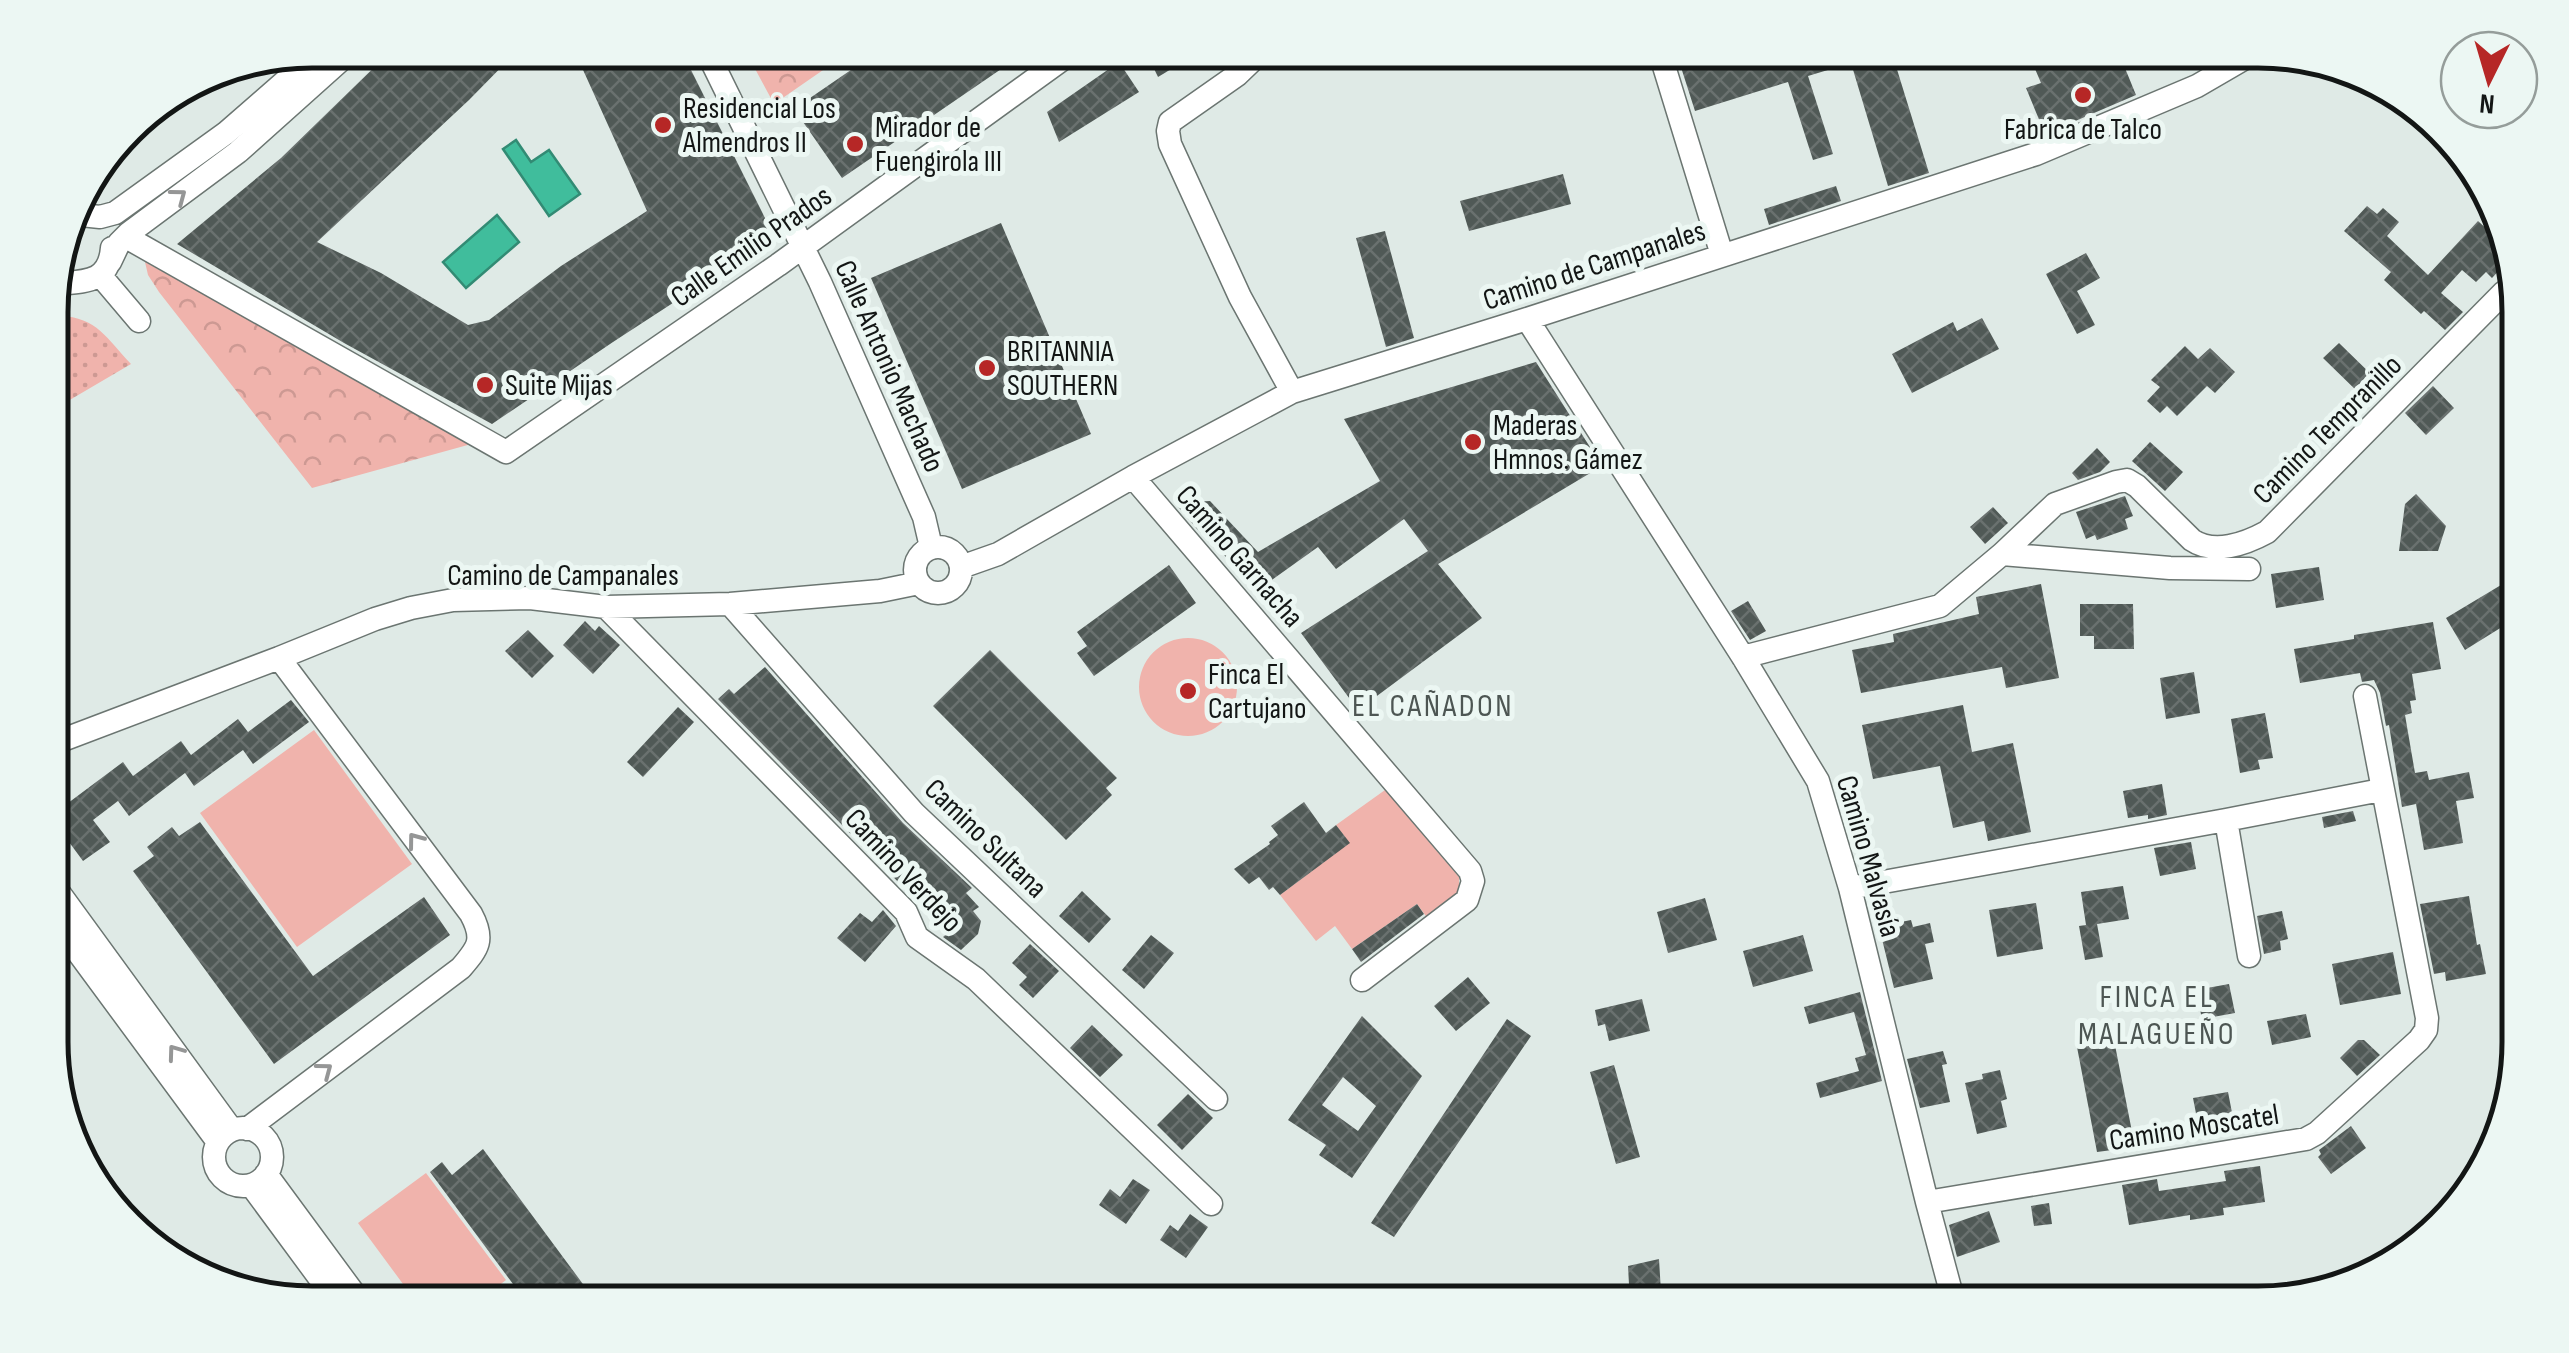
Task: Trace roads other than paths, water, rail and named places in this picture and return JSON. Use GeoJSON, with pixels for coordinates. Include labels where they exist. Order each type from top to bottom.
{"type":"FeatureCollection","features":[{"type":"Feature","properties":{"kind":"street"},"geometry":{"type":"LineString","coordinates":[[70,281],[85,282],[105,268],[126,237],[238,152],[332,68]]}},
{"type":"Feature","properties":{"kind":"street","name":"Calle Antonio Machado"},"geometry":{"type":"LineString","coordinates":[[715,68],[803,248],[924,518],[931,547]]}},
{"type":"Feature","properties":{"kind":"street","name":"Calle Emilio Prados"},"geometry":{"type":"LineString","coordinates":[[126,237],[506,452],[803,248],[1051,68]]}},
{"type":"Feature","properties":{"kind":"street"},"geometry":{"type":"LineString","coordinates":[[1245,68],[1170,122],[1168,131],[1170,144],[1240,297],[1292,392]]}},
{"type":"Feature","properties":{"kind":"street"},"geometry":{"type":"LineString","coordinates":[[1665,68],[1722,255]]}},
{"type":"Feature","properties":{"kind":"street","name":"Camino de Campanales"},"geometry":{"type":"LineString","coordinates":[[961,567],[998,554],[1133,476],[1292,392],[2036,154],[2197,86],[2228,68]]}},
{"type":"Feature","properties":{"kind":"street"},"geometry":{"type":"LineString","coordinates":[[87,216],[115,213],[226,133],[300,69]]}},
{"type":"Feature","properties":{"kind":"street"},"geometry":{"type":"LineString","coordinates":[[86,217],[107,232],[112,246],[105,268]]}},
{"type":"Feature","properties":{"kind":"street"},"geometry":{"type":"LineString","coordinates":[[105,268],[139,321]]}},
{"type":"Feature","properties":{"kind":"street","name":"Camino Tempranillo"},"geometry":{"type":"LineString","coordinates":[[1743,657],[1940,606],[2055,504],[2116,482],[2127,480],[2138,486],[2202,547],[2252,540],[2267,532],[2501,295]]}},
{"type":"Feature","properties":{"kind":"street","name":"Camino Malvasía"},"geometry":{"type":"LineString","coordinates":[[1526,319],[1818,780],[1850,888],[1949,1285]]}},
{"type":"Feature","properties":{"kind":"street","name":"Camino Garnacha"},"geometry":{"type":"LineString","coordinates":[[1133,476],[1470,871],[1473,881],[1467,900],[1362,980]]}},
{"type":"Feature","properties":{"kind":"street"},"geometry":{"type":"LineString","coordinates":[[931,547],[947,548],[961,567],[958,582],[946,591],[932,592],[919,583],[914,571],[924,551],[931,547]]}},
{"type":"Feature","properties":{"kind":"street"},"geometry":{"type":"LineString","coordinates":[[2002,554],[2170,568],[2250,569]]}},
{"type":"Feature","properties":{"kind":"street","name":"Camino de Campanales"},"geometry":{"type":"LineString","coordinates":[[68,738],[375,618],[452,600],[530,598],[606,607],[730,604],[919,583]]}},
{"type":"Feature","properties":{"kind":"street","name":"Camino Sultana"},"geometry":{"type":"LineString","coordinates":[[730,604],[914,813],[1216,1099]]}},
{"type":"Feature","properties":{"kind":"street","name":"Camino Verdejo"},"geometry":{"type":"LineString","coordinates":[[606,607],[906,912],[918,938],[976,979],[1212,1204]]}},
{"type":"Feature","properties":{"kind":"street"},"geometry":{"type":"LineString","coordinates":[[68,936],[232,1134],[263,1136],[269,1144],[271,1164],[258,1180],[234,1185],[220,1175],[214,1158],[232,1134],[462,968],[477,949],[478,926],[472,914],[280,658]]}},
{"type":"Feature","properties":{"kind":"street","name":"Camino Moscatel"},"geometry":{"type":"LineString","coordinates":[[1927,1202],[2306,1139],[2317,1134],[2419,1040],[2426,1030],[2427,1018],[2365,696]]}},
{"type":"Feature","properties":{"kind":"street"},"geometry":{"type":"LineString","coordinates":[[1850,888],[2382,790]]}},
{"type":"Feature","properties":{"kind":"street"},"geometry":{"type":"LineString","coordinates":[[2226,820],[2249,956]]}},
{"type":"Feature","properties":{"kind":"street"},"geometry":{"type":"LineString","coordinates":[[68,905],[232,1134]]}},
{"type":"Feature","properties":{"kind":"street"},"geometry":{"type":"LineString","coordinates":[[258,1180],[327,1286]]}},
{"type":"Feature","properties":{"kind":"street"},"geometry":{"type":"LineString","coordinates":[[258,1180],[347,1286]]}},
{"type":"Feature","properties":{"kind":"place","name":"Fabrica de Talco"},"geometry":{"type":"Point","coordinates":[2083,95]}},
{"type":"Feature","properties":{"kind":"place","name":"Residencial Los Almendros II"},"geometry":{"type":"Point","coordinates":[663,125]}},
{"type":"Feature","properties":{"kind":"place","name":"Mirador de Fuengirola III"},"geometry":{"type":"Point","coordinates":[855,144]}},
{"type":"Feature","properties":{"kind":"place","name":"BRITANNIA SOUTHERN"},"geometry":{"type":"Point","coordinates":[987,368]}},
{"type":"Feature","properties":{"kind":"place","name":"Suite Mijas"},"geometry":{"type":"Point","coordinates":[485,385]}},
{"type":"Feature","properties":{"kind":"place","name":"Maderas Hmnos. Gámez"},"geometry":{"type":"Point","coordinates":[1473,442]}},
{"type":"Feature","properties":{"kind":"place","name":"Finca El Cartujano"},"geometry":{"type":"Point","coordinates":[1188,691]}},
{"type":"Feature","properties":{"kind":"district","name":"EL CAÑADON"},"geometry":{"type":"Point","coordinates":[1433,705]}},
{"type":"Feature","properties":{"kind":"district","name":"FINCA EL MALAGUEÑO"},"geometry":{"type":"Point","coordinates":[2157,1014]}}]}
